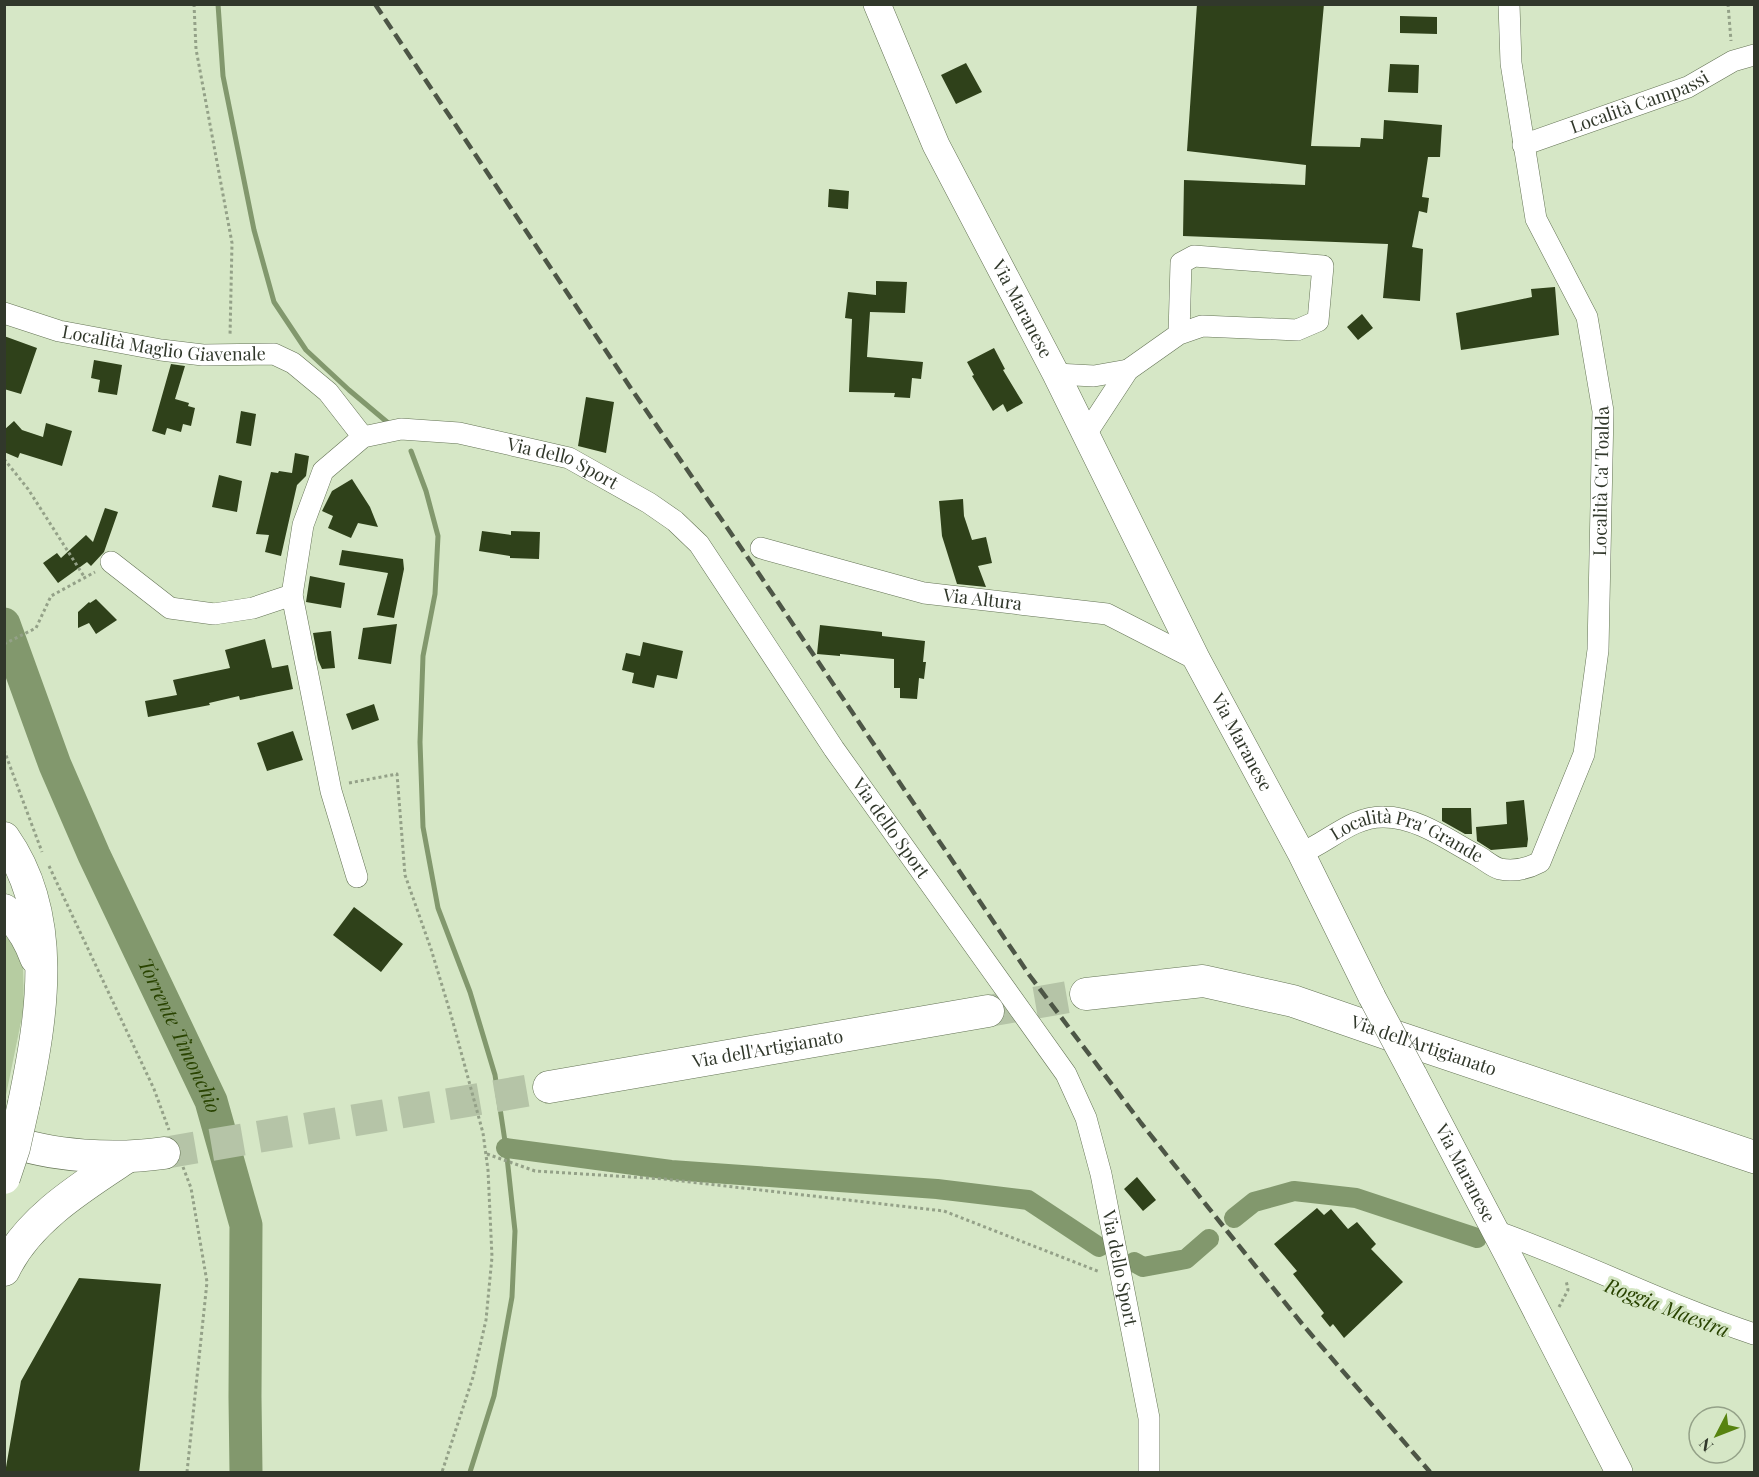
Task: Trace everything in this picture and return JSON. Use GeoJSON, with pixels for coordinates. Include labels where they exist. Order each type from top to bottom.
{"type":"FeatureCollection","features":[{"type":"Feature","properties":{"kind":"highway"},"geometry":{"type":"LineString","coordinates":[[4,838],[26,876],[38,916],[42,973],[34,1053],[14,1148],[4,1178]]}},
{"type":"Feature","properties":{"kind":"highway"},"geometry":{"type":"LineString","coordinates":[[4,909],[14,918],[29,939],[42,973]]}},
{"type":"Feature","properties":{"kind":"highway","name":"Via dell'Artigianato"},"geometry":{"type":"LineString","coordinates":[[1086,994],[1203,981],[1293,1001],[1755,1156]]}},
{"type":"Feature","properties":{"kind":"highway","name":"Via dell'Artigianato"},"geometry":{"type":"LineString","coordinates":[[549,1087],[988,1011]]}},
{"type":"Feature","properties":{"kind":"highway"},"geometry":{"type":"LineString","coordinates":[[4,1139],[42,1150],[72,1154],[156,1153]]}},
{"type":"Feature","properties":{"kind":"highway"},"geometry":{"type":"LineString","coordinates":[[4,1159],[13,1162],[80,1166],[156,1153]]}},
{"type":"Feature","properties":{"kind":"highway"},"geometry":{"type":"LineString","coordinates":[[4,1270],[12,1254],[46,1217],[98,1176],[156,1153]]}},
{"type":"Feature","properties":{"kind":"main road","name":"Via Maranese"},"geometry":{"type":"LineString","coordinates":[[877,4],[936,145],[1056,374],[1197,660],[1301,853],[1372,997],[1619,1473]]}},
{"type":"Feature","properties":{"kind":"street","name":"Località Ca' Toalda"},"geometry":{"type":"LineString","coordinates":[[1509,4],[1511,63],[1536,219],[1587,316],[1603,411],[1598,650],[1584,754],[1540,862],[1527,868],[1513,870]]}},
{"type":"Feature","properties":{"kind":"street","name":"Località Campassi"},"geometry":{"type":"LineString","coordinates":[[1523,145],[1688,87],[1733,61],[1755,55]]}},
{"type":"Feature","properties":{"kind":"street"},"geometry":{"type":"LineString","coordinates":[[1086,434],[1128,370],[1179,334],[1203,326],[1297,330],[1318,321],[1323,266],[1194,256],[1181,263],[1179,334]]}},
{"type":"Feature","properties":{"kind":"street","name":"Località Maglio Giavenale"},"geometry":{"type":"LineString","coordinates":[[4,313],[59,330],[161,350],[230,356],[274,354],[293,363],[328,392],[371,435]]}},
{"type":"Feature","properties":{"kind":"street"},"geometry":{"type":"LineString","coordinates":[[1056,374],[1094,376],[1128,370]]}},
{"type":"Feature","properties":{"kind":"street","name":"Via dello Sport"},"geometry":{"type":"LineString","coordinates":[[371,435],[401,429],[459,433],[569,458],[658,509],[675,521],[699,544],[834,748],[1066,1074],[1086,1118],[1101,1174],[1149,1418],[1149,1473]]}},
{"type":"Feature","properties":{"kind":"street"},"geometry":{"type":"LineString","coordinates":[[357,877],[330,786],[292,595],[303,525],[323,471],[371,435]]}},
{"type":"Feature","properties":{"kind":"street","name":"Via Altura"},"geometry":{"type":"LineString","coordinates":[[761,548],[924,593],[1107,614],[1197,660]]}},
{"type":"Feature","properties":{"kind":"street"},"geometry":{"type":"LineString","coordinates":[[111,562],[170,608],[214,614],[253,608],[292,595]]}},
{"type":"Feature","properties":{"kind":"street","name":"Località Pra' Grande"},"geometry":{"type":"LineString","coordinates":[[1301,853],[1359,820],[1383,817],[1405,820],[1436,833],[1498,868],[1513,870]]}},
{"type":"Feature","properties":{"kind":"street"},"geometry":{"type":"LineString","coordinates":[[1495,1231],[1561,1255],[1706,1318],[1755,1334]]}},
{"type":"Feature","properties":{"kind":"path"},"geometry":{"type":"LineString","coordinates":[[194,4],[196,50],[232,243],[230,356]]}},
{"type":"Feature","properties":{"kind":"path"},"geometry":{"type":"LineString","coordinates":[[1728,4],[1733,61]]}},
{"type":"Feature","properties":{"kind":"path"},"geometry":{"type":"LineString","coordinates":[[4,459],[28,489],[85,578]]}},
{"type":"Feature","properties":{"kind":"path"},"geometry":{"type":"LineString","coordinates":[[4,644],[36,628],[51,596],[111,562]]}},
{"type":"Feature","properties":{"kind":"path"},"geometry":{"type":"LineString","coordinates":[[4,750],[42,852]]}},
{"type":"Feature","properties":{"kind":"path"},"geometry":{"type":"LineString","coordinates":[[330,786],[397,774],[405,875],[431,949],[483,1134],[491,1211],[492,1257],[486,1320],[473,1377],[442,1473]]}},
{"type":"Feature","properties":{"kind":"path"},"geometry":{"type":"LineString","coordinates":[[47,863],[154,1089],[156,1153],[191,1188],[207,1282],[187,1473]]}},
{"type":"Feature","properties":{"kind":"path"},"geometry":{"type":"LineString","coordinates":[[486,1154],[535,1171],[664,1179],[944,1211],[1121,1280]]}},
{"type":"Feature","properties":{"kind":"path"},"geometry":{"type":"LineString","coordinates":[[1546,1330],[1568,1290],[1561,1255]]}},
{"type":"Feature","properties":{"kind":"green space"},"geometry":{"type":"Polygon","coordinates":[[[5,924],[23,965],[24,1007],[5,1100],[5,924]]]}},
{"type":"Feature","properties":{"kind":"building"},"geometry":{"type":"Polygon","coordinates":[[[1197,4],[1324,4],[1311,146],[1360,147],[1361,138],[1383,139],[1384,120],[1442,125],[1440,157],[1428,157],[1422,197],[1429,198],[1427,213],[1419,211],[1412,247],[1423,249],[1420,301],[1383,298],[1388,244],[1183,236],[1184,180],[1305,185],[1306,165],[1187,151],[1197,4]]]}},
{"type":"Feature","properties":{"kind":"building"},"geometry":{"type":"Polygon","coordinates":[[[1400,16],[1437,17],[1437,34],[1400,33],[1400,16]]]}},
{"type":"Feature","properties":{"kind":"building"},"geometry":{"type":"Polygon","coordinates":[[[966,63],[982,92],[956,104],[941,75],[966,63]]]}},
{"type":"Feature","properties":{"kind":"building"},"geometry":{"type":"Polygon","coordinates":[[[1390,64],[1419,65],[1418,93],[1388,92],[1390,64]]]}},
{"type":"Feature","properties":{"kind":"building"},"geometry":{"type":"Polygon","coordinates":[[[829,189],[849,191],[848,209],[828,207],[829,189]]]}},
{"type":"Feature","properties":{"kind":"building"},"geometry":{"type":"Polygon","coordinates":[[[876,281],[907,282],[905,313],[870,312],[867,357],[923,362],[921,379],[912,378],[910,398],[894,397],[895,393],[849,392],[852,319],[845,318],[848,292],[876,295],[876,281]]]}},
{"type":"Feature","properties":{"kind":"building"},"geometry":{"type":"Polygon","coordinates":[[[1555,287],[1559,335],[1461,350],[1456,313],[1532,297],[1531,289],[1555,287]]]}},
{"type":"Feature","properties":{"kind":"building"},"geometry":{"type":"Polygon","coordinates":[[[1362,314],[1373,328],[1358,340],[1347,327],[1362,314]]]}},
{"type":"Feature","properties":{"kind":"building"},"geometry":{"type":"Polygon","coordinates":[[[4,336],[37,348],[21,394],[4,389],[4,336]]]}},
{"type":"Feature","properties":{"kind":"building"},"geometry":{"type":"Polygon","coordinates":[[[994,348],[1005,369],[1003,370],[1023,403],[1007,412],[1003,404],[993,411],[972,376],[974,375],[967,362],[994,348]]]}},
{"type":"Feature","properties":{"kind":"building"},"geometry":{"type":"Polygon","coordinates":[[[94,360],[122,365],[117,395],[98,392],[100,380],[91,378],[94,360]]]}},
{"type":"Feature","properties":{"kind":"building"},"geometry":{"type":"Polygon","coordinates":[[[171,364],[185,366],[175,399],[189,403],[188,406],[195,408],[191,426],[183,424],[181,432],[167,428],[165,435],[152,431],[171,364]]]}},
{"type":"Feature","properties":{"kind":"building"},"geometry":{"type":"Polygon","coordinates":[[[586,397],[614,402],[606,453],[578,446],[586,397]]]}},
{"type":"Feature","properties":{"kind":"building"},"geometry":{"type":"Polygon","coordinates":[[[241,411],[256,414],[251,446],[236,443],[241,411]]]}},
{"type":"Feature","properties":{"kind":"building"},"geometry":{"type":"Polygon","coordinates":[[[14,421],[22,430],[43,437],[46,423],[72,431],[62,466],[20,453],[18,458],[4,452],[4,430],[14,421]]]}},
{"type":"Feature","properties":{"kind":"building"},"geometry":{"type":"Polygon","coordinates":[[[295,453],[309,456],[306,476],[297,485],[281,556],[265,552],[269,535],[256,534],[271,472],[292,473],[295,453]]]}},
{"type":"Feature","properties":{"kind":"building"},"geometry":{"type":"Polygon","coordinates":[[[219,475],[242,481],[237,512],[212,507],[219,475]]]}},
{"type":"Feature","properties":{"kind":"building"},"geometry":{"type":"Polygon","coordinates":[[[352,479],[370,507],[378,527],[358,523],[351,538],[328,528],[333,516],[322,511],[332,491],[352,479]]]}},
{"type":"Feature","properties":{"kind":"building"},"geometry":{"type":"Polygon","coordinates":[[[963,499],[964,516],[972,540],[986,537],[992,563],[978,566],[986,587],[957,584],[942,536],[939,501],[963,499]]]}},
{"type":"Feature","properties":{"kind":"building"},"geometry":{"type":"Polygon","coordinates":[[[105,508],[118,512],[104,552],[91,566],[87,562],[58,583],[43,563],[57,553],[61,558],[86,535],[93,542],[105,508]]]}},
{"type":"Feature","properties":{"kind":"building"},"geometry":{"type":"Polygon","coordinates":[[[482,531],[511,535],[511,531],[540,532],[539,559],[510,558],[510,556],[479,551],[482,531]]]}},
{"type":"Feature","properties":{"kind":"building"},"geometry":{"type":"Polygon","coordinates":[[[342,550],[403,559],[404,569],[394,618],[377,615],[388,573],[339,565],[342,550]]]}},
{"type":"Feature","properties":{"kind":"building"},"geometry":{"type":"Polygon","coordinates":[[[310,576],[345,583],[341,608],[306,602],[310,576]]]}},
{"type":"Feature","properties":{"kind":"building"},"geometry":{"type":"Polygon","coordinates":[[[96,599],[117,620],[96,634],[89,623],[78,628],[78,612],[96,599]]]}},
{"type":"Feature","properties":{"kind":"building"},"geometry":{"type":"Polygon","coordinates":[[[397,624],[391,664],[358,659],[363,628],[397,624]]]}},
{"type":"Feature","properties":{"kind":"building"},"geometry":{"type":"Polygon","coordinates":[[[820,625],[882,632],[882,636],[925,641],[924,679],[919,678],[917,699],[900,698],[900,688],[894,688],[894,659],[817,654],[820,625]]]}},
{"type":"Feature","properties":{"kind":"building"},"geometry":{"type":"Polygon","coordinates":[[[331,631],[335,668],[322,669],[313,633],[331,631]]]}},
{"type":"Feature","properties":{"kind":"building"},"geometry":{"type":"Polygon","coordinates":[[[265,639],[272,668],[288,665],[293,689],[240,700],[239,696],[209,703],[210,705],[148,717],[145,701],[177,695],[173,680],[230,668],[225,650],[265,639]]]}},
{"type":"Feature","properties":{"kind":"building"},"geometry":{"type":"Polygon","coordinates":[[[643,642],[683,651],[677,679],[657,675],[654,688],[632,683],[634,673],[622,670],[626,653],[640,656],[643,642]]]}},
{"type":"Feature","properties":{"kind":"building"},"geometry":{"type":"Polygon","coordinates":[[[374,704],[379,720],[352,730],[346,714],[374,704]]]}},
{"type":"Feature","properties":{"kind":"building"},"geometry":{"type":"Polygon","coordinates":[[[293,731],[303,760],[267,771],[257,743],[293,731]]]}},
{"type":"Feature","properties":{"kind":"building"},"geometry":{"type":"Polygon","coordinates":[[[1524,800],[1527,847],[1491,850],[1477,841],[1476,827],[1507,824],[1506,802],[1524,800]]]}},
{"type":"Feature","properties":{"kind":"building"},"geometry":{"type":"Polygon","coordinates":[[[1442,808],[1471,808],[1472,834],[1465,834],[1442,821],[1442,808]]]}},
{"type":"Feature","properties":{"kind":"building"},"geometry":{"type":"Polygon","coordinates":[[[354,907],[403,944],[381,972],[333,935],[354,907]]]}},
{"type":"Feature","properties":{"kind":"building"},"geometry":{"type":"Polygon","coordinates":[[[1137,1177],[1156,1200],[1143,1211],[1124,1189],[1137,1177]]]}},
{"type":"Feature","properties":{"kind":"building"},"geometry":{"type":"Polygon","coordinates":[[[1317,1208],[1324,1215],[1331,1209],[1348,1229],[1357,1222],[1376,1244],[1371,1249],[1403,1282],[1344,1338],[1333,1324],[1330,1327],[1321,1316],[1324,1313],[1293,1274],[1297,1271],[1274,1244],[1317,1208]]]}},
{"type":"Feature","properties":{"kind":"building"},"geometry":{"type":"Polygon","coordinates":[[[79,1278],[161,1284],[139,1473],[5,1473],[21,1381],[79,1278]]]}},
{"type":"Feature","properties":{"kind":"waterway"},"geometry":{"type":"LineString","coordinates":[[218,4],[223,76],[254,230],[274,302],[306,350],[387,422]]}},
{"type":"Feature","properties":{"kind":"waterway"},"geometry":{"type":"LineString","coordinates":[[411,451],[426,491],[438,536],[435,594],[423,656],[420,742],[423,827],[438,908],[470,992],[495,1075],[515,1231],[512,1297],[494,1396],[470,1472]]}},
{"type":"Feature","properties":{"kind":"waterway","name":"Torrente Timonchio"},"geometry":{"type":"LineString","coordinates":[[4,624],[55,765],[94,855],[211,1101],[246,1225],[246,1472]]}},
{"type":"Feature","properties":{"kind":"waterway"},"geometry":{"type":"LineString","coordinates":[[506,1148],[671,1170],[937,1189],[1028,1200],[1099,1247]]}},
{"type":"Feature","properties":{"kind":"waterway","name":"Roggia Maestra"},"geometry":{"type":"LineString","coordinates":[[1234,1218],[1254,1202],[1294,1191],[1356,1198],[1477,1238]]}},
{"type":"Feature","properties":{"kind":"waterway","name":"Roggia Maestra"},"geometry":{"type":"LineString","coordinates":[[1134,1262],[1143,1267],[1186,1259],[1209,1239]]}},
{"type":"Feature","properties":{"kind":"tunnel"},"geometry":{"type":"LineString","coordinates":[[988,1011],[1086,994]]}},
{"type":"Feature","properties":{"kind":"tunnel"},"geometry":{"type":"LineString","coordinates":[[164,1153],[549,1087]]}},
{"type":"Feature","properties":{"kind":"railway"},"geometry":{"type":"LineString","coordinates":[[375,4],[630,387],[1030,976],[1141,1123],[1227,1231],[1303,1325],[1430,1472]]}}]}
